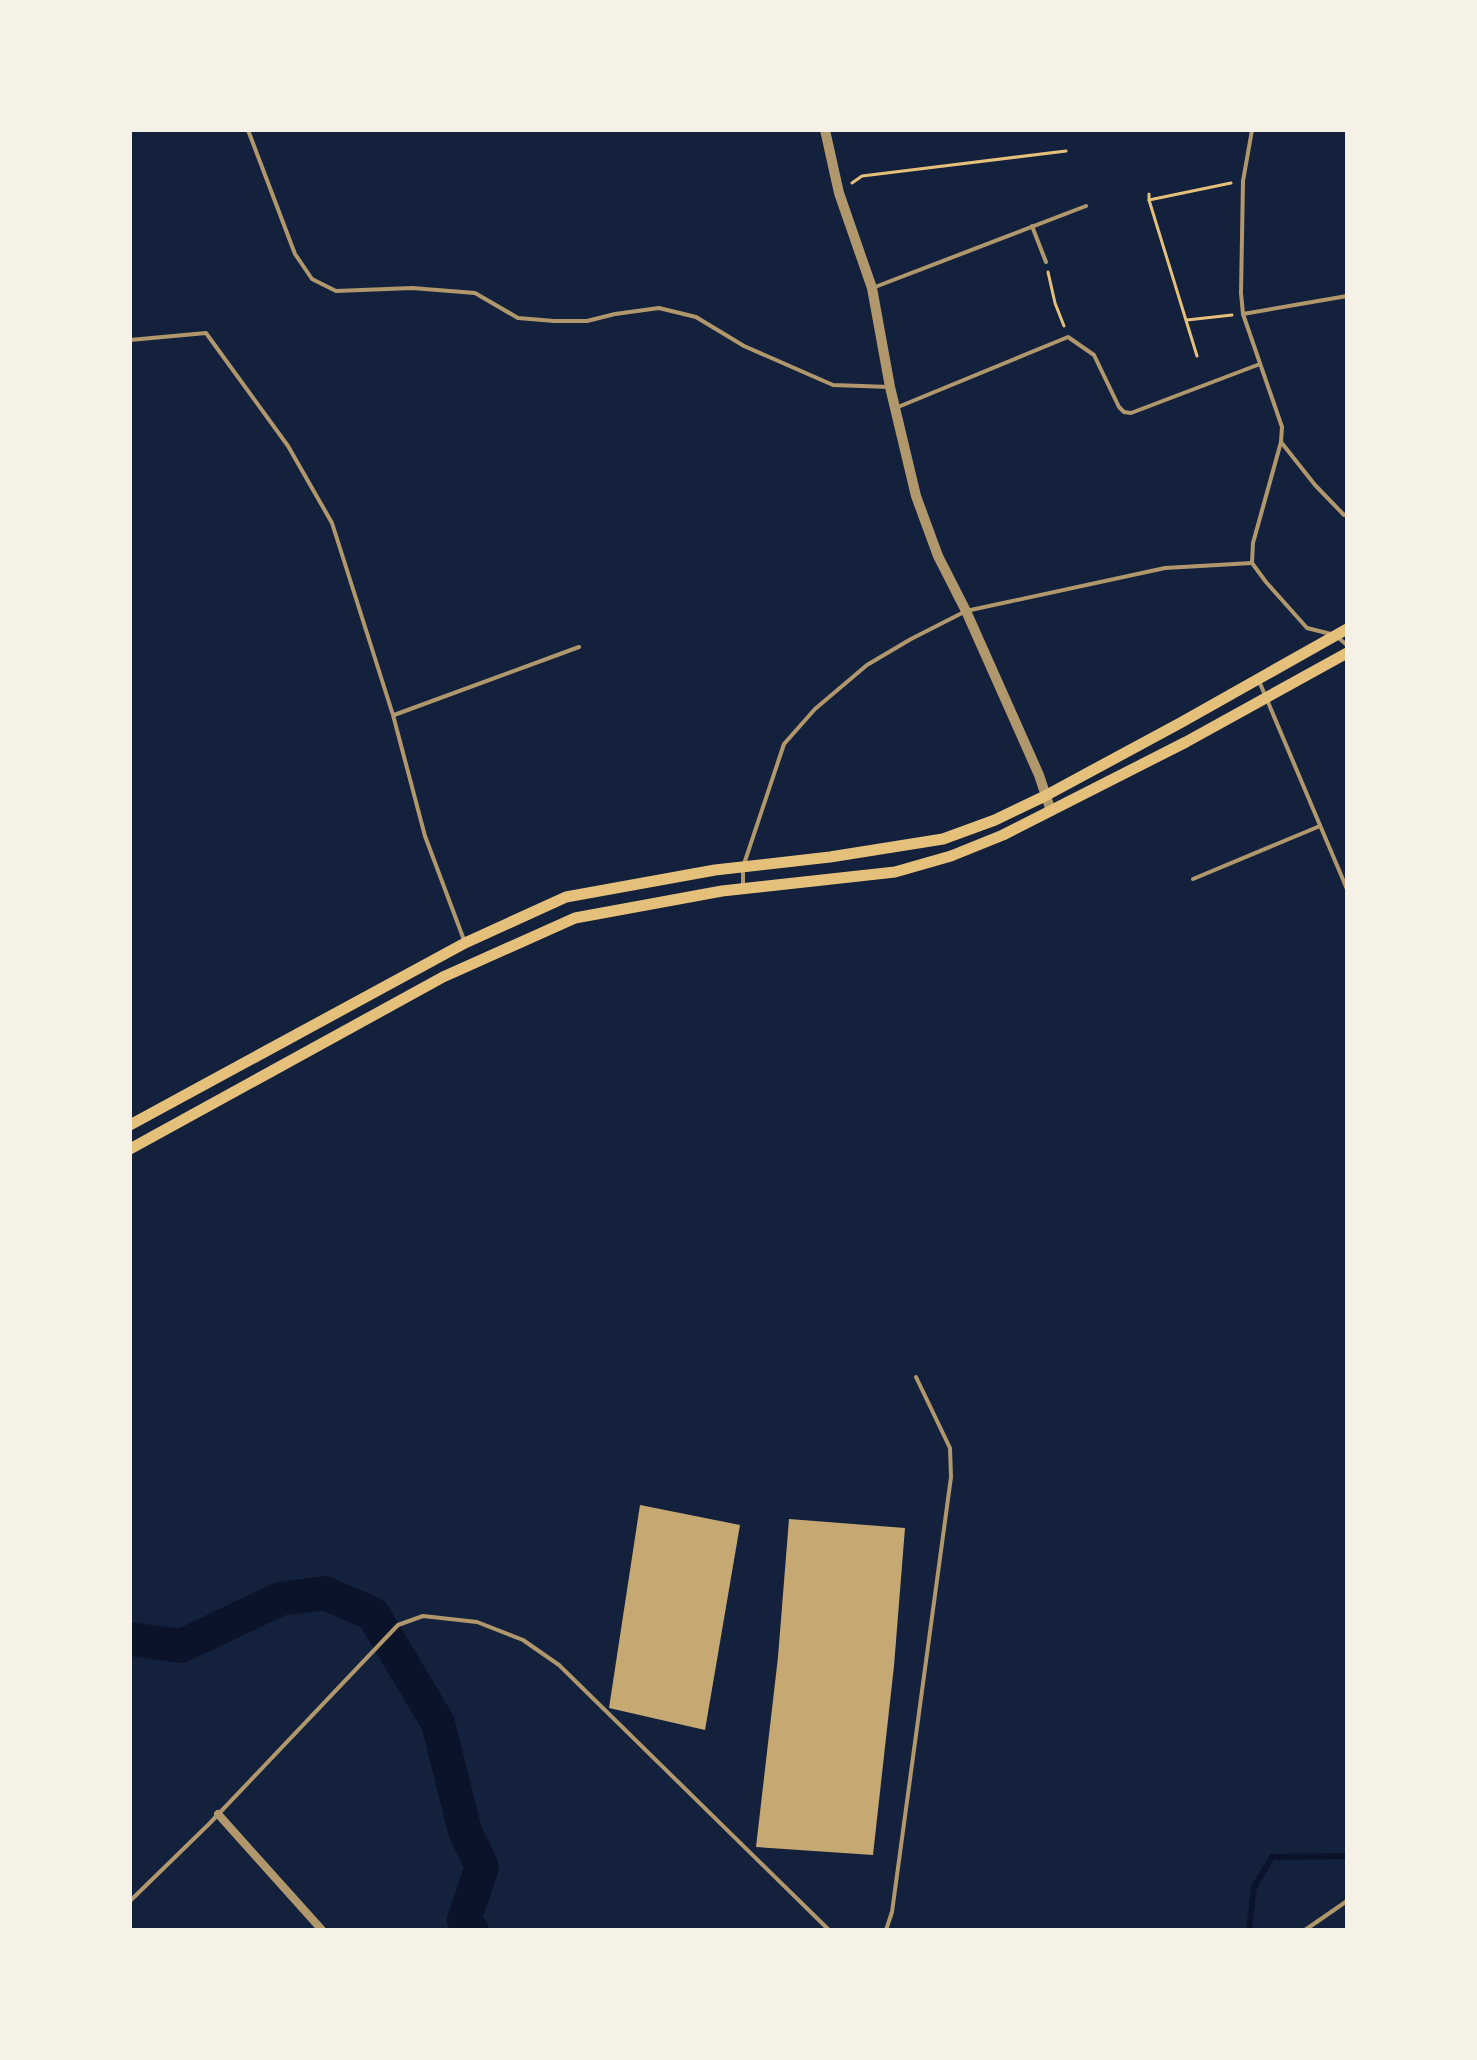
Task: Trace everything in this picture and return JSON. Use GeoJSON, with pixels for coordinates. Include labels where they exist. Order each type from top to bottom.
{"type":"FeatureCollection","features":[{"type":"Feature","properties":{"kind":"main road"},"geometry":{"type":"LineString","coordinates":[[130,1125],[465,943],[566,897],[715,870],[860,853],[943,839],[995,820],[1045,796],[1347,629]]}},
{"type":"Feature","properties":{"kind":"main road"},"geometry":{"type":"LineString","coordinates":[[130,1149],[443,977],[575,918],[722,891],[895,872],[951,856],[1003,835],[1186,742],[1347,653]]}},
{"type":"Feature","properties":{"kind":"street"},"geometry":{"type":"LineString","coordinates":[[825,130],[839,193],[872,288],[890,387],[916,496],[938,556],[1039,775],[1051,811]]}},
{"type":"Feature","properties":{"kind":"street"},"geometry":{"type":"LineString","coordinates":[[218,1814],[322,1930]]}},
{"type":"Feature","properties":{"kind":"lane"},"geometry":{"type":"LineString","coordinates":[[248,130],[295,254],[312,279],[336,291],[412,288],[475,293],[518,318],[554,321],[587,321],[659,308],[696,317],[744,346],[833,385],[890,387]]}},
{"type":"Feature","properties":{"kind":"lane"},"geometry":{"type":"LineString","coordinates":[[1252,130],[1243,181],[1243,314],[1282,427],[1281,442],[1253,543],[1252,563],[1307,628],[1335,635],[1347,645]]}},
{"type":"Feature","properties":{"kind":"lane"},"geometry":{"type":"LineString","coordinates":[[872,288],[1086,206]]}},
{"type":"Feature","properties":{"kind":"lane"},"geometry":{"type":"LineString","coordinates":[[1032,226],[1046,262]]}},
{"type":"Feature","properties":{"kind":"lane"},"geometry":{"type":"LineString","coordinates":[[1243,314],[1347,296]]}},
{"type":"Feature","properties":{"kind":"lane"},"geometry":{"type":"LineString","coordinates":[[130,340],[206,333],[288,446],[332,523],[393,715],[425,836],[465,943]]}},
{"type":"Feature","properties":{"kind":"lane"},"geometry":{"type":"LineString","coordinates":[[896,408],[1068,337],[1094,355],[1119,407],[1131,413],[1260,364]]}},
{"type":"Feature","properties":{"kind":"lane"},"geometry":{"type":"LineString","coordinates":[[1281,442],[1344,515]]}},
{"type":"Feature","properties":{"kind":"lane"},"geometry":{"type":"LineString","coordinates":[[743,889],[743,867],[784,744],[815,709],[867,665],[966,611],[1165,568],[1252,563]]}},
{"type":"Feature","properties":{"kind":"lane"},"geometry":{"type":"LineString","coordinates":[[393,715],[579,647]]}},
{"type":"Feature","properties":{"kind":"lane"},"geometry":{"type":"LineString","coordinates":[[1258,679],[1347,889]]}},
{"type":"Feature","properties":{"kind":"lane"},"geometry":{"type":"LineString","coordinates":[[1193,879],[1320,826]]}},
{"type":"Feature","properties":{"kind":"lane"},"geometry":{"type":"LineString","coordinates":[[886,1930],[893,1904],[951,1477],[950,1448],[916,1377]]}},
{"type":"Feature","properties":{"kind":"lane"},"geometry":{"type":"LineString","coordinates":[[130,1901],[218,1814],[398,1625],[423,1616],[477,1622],[523,1640],[559,1665],[829,1930]]}},
{"type":"Feature","properties":{"kind":"lane"},"geometry":{"type":"LineString","coordinates":[[1305,1930],[1347,1901]]}},
{"type":"Feature","properties":{"kind":"path"},"geometry":{"type":"LineString","coordinates":[[839,193],[862,176],[1066,151]]}},
{"type":"Feature","properties":{"kind":"path"},"geometry":{"type":"LineString","coordinates":[[1149,200],[1243,181]]}},
{"type":"Feature","properties":{"kind":"path"},"geometry":{"type":"LineString","coordinates":[[1149,194],[1197,356]]}},
{"type":"Feature","properties":{"kind":"path"},"geometry":{"type":"LineString","coordinates":[[1046,262],[1055,303],[1068,337]]}},
{"type":"Feature","properties":{"kind":"path"},"geometry":{"type":"LineString","coordinates":[[1186,320],[1243,314]]}},
{"type":"Feature","properties":{"kind":"building"},"geometry":{"type":"Polygon","coordinates":[[[640,1505],[740,1525],[705,1730],[609,1708],[640,1505]]]}},
{"type":"Feature","properties":{"kind":"building"},"geometry":{"type":"Polygon","coordinates":[[[789,1519],[905,1528],[894,1666],[873,1855],[756,1847],[778,1657],[789,1519]]]}},
{"type":"Feature","properties":{"kind":"waterway"},"geometry":{"type":"LineString","coordinates":[[130,1639],[181,1646],[280,1599],[325,1593],[373,1614],[438,1723],[465,1831],[482,1867],[464,1920],[472,1930]]}},
{"type":"Feature","properties":{"kind":"waterway"},"geometry":{"type":"LineString","coordinates":[[1249,1930],[1254,1887],[1272,1857],[1347,1856]]}}]}
